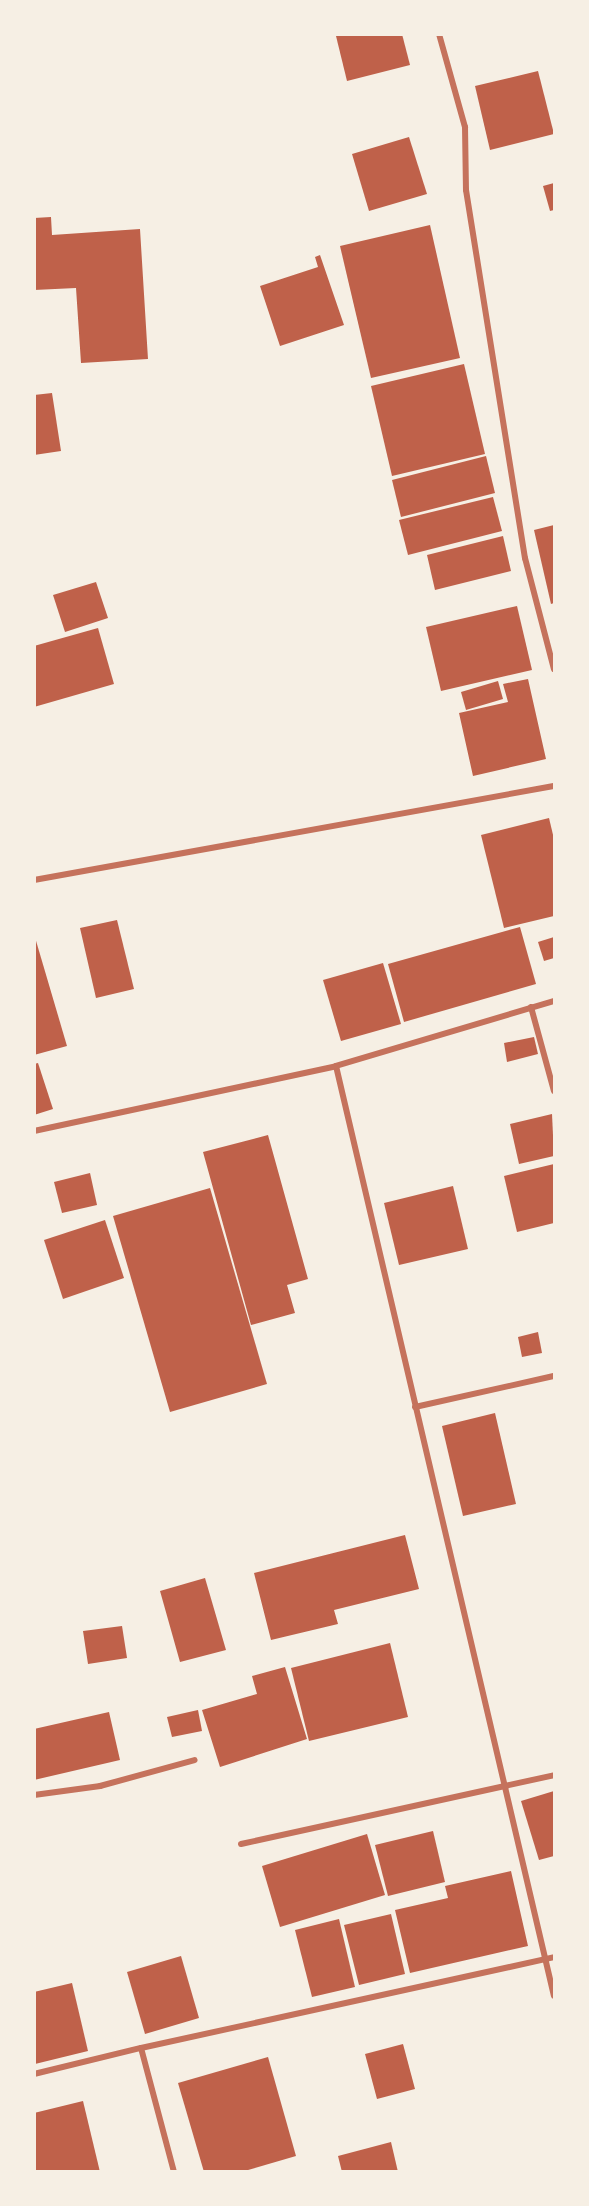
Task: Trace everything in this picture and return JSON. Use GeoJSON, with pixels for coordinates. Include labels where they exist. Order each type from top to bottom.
{"type":"FeatureCollection","features":[{"type":"Feature","properties":{"kind":"street"},"geometry":{"type":"LineString","coordinates":[[439,34],[465,127],[466,190],[525,558],[555,669]]}},
{"type":"Feature","properties":{"kind":"street"},"geometry":{"type":"LineString","coordinates":[[34,880],[555,786]]}},
{"type":"Feature","properties":{"kind":"street"},"geometry":{"type":"LineString","coordinates":[[34,1131],[336,1066],[555,1001]]}},
{"type":"Feature","properties":{"kind":"street"},"geometry":{"type":"LineString","coordinates":[[531,1007],[555,1091]]}},
{"type":"Feature","properties":{"kind":"street"},"geometry":{"type":"LineString","coordinates":[[336,1066],[555,1996]]}},
{"type":"Feature","properties":{"kind":"street"},"geometry":{"type":"LineString","coordinates":[[415,1407],[555,1376]]}},
{"type":"Feature","properties":{"kind":"street"},"geometry":{"type":"LineString","coordinates":[[34,1795],[100,1786],[195,1760]]}},
{"type":"Feature","properties":{"kind":"street"},"geometry":{"type":"LineString","coordinates":[[241,1844],[555,1775]]}},
{"type":"Feature","properties":{"kind":"street"},"geometry":{"type":"LineString","coordinates":[[34,2074],[141,2048],[555,1957]]}},
{"type":"Feature","properties":{"kind":"street"},"geometry":{"type":"LineString","coordinates":[[141,2048],[174,2172]]}},
{"type":"Feature","properties":{"kind":"building"},"geometry":{"type":"Polygon","coordinates":[[[402,34],[410,65],[347,81],[336,36],[402,34]]]}},
{"type":"Feature","properties":{"kind":"building"},"geometry":{"type":"Polygon","coordinates":[[[538,71],[554,134],[490,150],[475,86],[538,71]]]}},
{"type":"Feature","properties":{"kind":"building"},"geometry":{"type":"Polygon","coordinates":[[[409,137],[427,194],[369,211],[352,154],[409,137]]]}},
{"type":"Feature","properties":{"kind":"building"},"geometry":{"type":"Polygon","coordinates":[[[554,183],[554,210],[550,211],[543,186],[554,183]]]}},
{"type":"Feature","properties":{"kind":"building"},"geometry":{"type":"Polygon","coordinates":[[[51,217],[52,235],[140,229],[148,359],[81,363],[76,288],[34,290],[34,218],[51,217]]]}},
{"type":"Feature","properties":{"kind":"building"},"geometry":{"type":"Polygon","coordinates":[[[430,225],[460,358],[371,378],[340,246],[430,225]]]}},
{"type":"Feature","properties":{"kind":"building"},"geometry":{"type":"Polygon","coordinates":[[[320,255],[344,325],[280,346],[260,286],[318,267],[315,257],[320,255]]]}},
{"type":"Feature","properties":{"kind":"building"},"geometry":{"type":"Polygon","coordinates":[[[464,364],[485,454],[392,476],[371,386],[464,364]]]}},
{"type":"Feature","properties":{"kind":"building"},"geometry":{"type":"Polygon","coordinates":[[[52,393],[61,451],[34,455],[34,395],[52,393]]]}},
{"type":"Feature","properties":{"kind":"building"},"geometry":{"type":"Polygon","coordinates":[[[486,456],[495,493],[401,517],[392,480],[486,456]]]}},
{"type":"Feature","properties":{"kind":"building"},"geometry":{"type":"Polygon","coordinates":[[[493,497],[502,531],[408,555],[399,520],[493,497]]]}},
{"type":"Feature","properties":{"kind":"building"},"geometry":{"type":"Polygon","coordinates":[[[554,525],[554,603],[551,604],[534,530],[554,525]]]}},
{"type":"Feature","properties":{"kind":"building"},"geometry":{"type":"Polygon","coordinates":[[[503,536],[511,571],[435,590],[427,555],[503,536]]]}},
{"type":"Feature","properties":{"kind":"building"},"geometry":{"type":"Polygon","coordinates":[[[96,582],[108,618],[65,632],[53,595],[96,582]]]}},
{"type":"Feature","properties":{"kind":"building"},"geometry":{"type":"Polygon","coordinates":[[[517,606],[532,670],[441,691],[426,627],[517,606]]]}},
{"type":"Feature","properties":{"kind":"building"},"geometry":{"type":"Polygon","coordinates":[[[98,628],[114,684],[34,707],[34,646],[98,628]]]}},
{"type":"Feature","properties":{"kind":"building"},"geometry":{"type":"Polygon","coordinates":[[[528,679],[546,759],[473,776],[459,713],[508,702],[503,684],[528,679]]]}},
{"type":"Feature","properties":{"kind":"building"},"geometry":{"type":"Polygon","coordinates":[[[498,681],[503,699],[466,710],[461,692],[498,681]]]}},
{"type":"Feature","properties":{"kind":"building"},"geometry":{"type":"Polygon","coordinates":[[[549,818],[554,839],[554,916],[504,928],[481,835],[549,818]]]}},
{"type":"Feature","properties":{"kind":"building"},"geometry":{"type":"Polygon","coordinates":[[[117,920],[134,989],[96,998],[80,928],[117,920]]]}},
{"type":"Feature","properties":{"kind":"building"},"geometry":{"type":"Polygon","coordinates":[[[520,927],[536,984],[404,1022],[388,964],[520,927]]]}},
{"type":"Feature","properties":{"kind":"building"},"geometry":{"type":"Polygon","coordinates":[[[34,934],[67,1046],[34,1055],[34,934]]]}},
{"type":"Feature","properties":{"kind":"building"},"geometry":{"type":"Polygon","coordinates":[[[554,937],[554,958],[544,961],[538,942],[554,937]]]}},
{"type":"Feature","properties":{"kind":"building"},"geometry":{"type":"Polygon","coordinates":[[[383,963],[401,1024],[341,1041],[323,980],[383,963]]]}},
{"type":"Feature","properties":{"kind":"building"},"geometry":{"type":"Polygon","coordinates":[[[534,1037],[538,1054],[507,1062],[504,1043],[534,1037]]]}},
{"type":"Feature","properties":{"kind":"building"},"geometry":{"type":"Polygon","coordinates":[[[38,1063],[53,1109],[34,1115],[34,1064],[38,1063]]]}},
{"type":"Feature","properties":{"kind":"building"},"geometry":{"type":"Polygon","coordinates":[[[552,1114],[554,1156],[519,1164],[510,1124],[552,1114]]]}},
{"type":"Feature","properties":{"kind":"building"},"geometry":{"type":"Polygon","coordinates":[[[268,1135],[308,1279],[287,1285],[295,1313],[251,1325],[203,1152],[268,1135]]]}},
{"type":"Feature","properties":{"kind":"building"},"geometry":{"type":"Polygon","coordinates":[[[554,1164],[554,1223],[517,1232],[504,1176],[554,1164]]]}},
{"type":"Feature","properties":{"kind":"building"},"geometry":{"type":"Polygon","coordinates":[[[90,1173],[97,1205],[62,1213],[54,1182],[90,1173]]]}},
{"type":"Feature","properties":{"kind":"building"},"geometry":{"type":"Polygon","coordinates":[[[453,1186],[468,1249],[399,1265],[384,1203],[453,1186]]]}},
{"type":"Feature","properties":{"kind":"building"},"geometry":{"type":"Polygon","coordinates":[[[210,1188],[267,1384],[170,1412],[113,1216],[210,1188]]]}},
{"type":"Feature","properties":{"kind":"building"},"geometry":{"type":"Polygon","coordinates":[[[105,1220],[124,1278],[63,1299],[44,1240],[105,1220]]]}},
{"type":"Feature","properties":{"kind":"building"},"geometry":{"type":"Polygon","coordinates":[[[538,1332],[542,1353],[522,1357],[518,1337],[538,1332]]]}},
{"type":"Feature","properties":{"kind":"building"},"geometry":{"type":"Polygon","coordinates":[[[495,1413],[516,1504],[463,1516],[442,1426],[495,1413]]]}},
{"type":"Feature","properties":{"kind":"building"},"geometry":{"type":"Polygon","coordinates":[[[405,1535],[419,1589],[334,1610],[338,1624],[271,1640],[254,1573],[405,1535]]]}},
{"type":"Feature","properties":{"kind":"building"},"geometry":{"type":"Polygon","coordinates":[[[205,1578],[226,1650],[180,1662],[160,1591],[205,1578]]]}},
{"type":"Feature","properties":{"kind":"building"},"geometry":{"type":"Polygon","coordinates":[[[122,1626],[127,1658],[88,1664],[83,1631],[122,1626]]]}},
{"type":"Feature","properties":{"kind":"building"},"geometry":{"type":"Polygon","coordinates":[[[390,1643],[408,1717],[309,1741],[291,1668],[390,1643]]]}},
{"type":"Feature","properties":{"kind":"building"},"geometry":{"type":"Polygon","coordinates":[[[285,1667],[307,1739],[220,1767],[202,1710],[257,1694],[252,1676],[285,1667]]]}},
{"type":"Feature","properties":{"kind":"building"},"geometry":{"type":"Polygon","coordinates":[[[198,1710],[202,1731],[172,1737],[167,1717],[198,1710]]]}},
{"type":"Feature","properties":{"kind":"building"},"geometry":{"type":"Polygon","coordinates":[[[109,1712],[120,1760],[34,1780],[34,1729],[109,1712]]]}},
{"type":"Feature","properties":{"kind":"building"},"geometry":{"type":"Polygon","coordinates":[[[554,1791],[554,1856],[539,1860],[521,1801],[554,1791]]]}},
{"type":"Feature","properties":{"kind":"building"},"geometry":{"type":"Polygon","coordinates":[[[433,1831],[445,1882],[388,1896],[375,1845],[433,1831]]]}},
{"type":"Feature","properties":{"kind":"building"},"geometry":{"type":"Polygon","coordinates":[[[367,1834],[385,1895],[280,1927],[262,1866],[367,1834]]]}},
{"type":"Feature","properties":{"kind":"building"},"geometry":{"type":"Polygon","coordinates":[[[511,1871],[528,1946],[410,1973],[395,1910],[448,1898],[445,1886],[511,1871]]]}},
{"type":"Feature","properties":{"kind":"building"},"geometry":{"type":"Polygon","coordinates":[[[391,1914],[405,1974],[359,1985],[344,1925],[391,1914]]]}},
{"type":"Feature","properties":{"kind":"building"},"geometry":{"type":"Polygon","coordinates":[[[339,1919],[355,1987],[312,1997],[295,1930],[339,1919]]]}},
{"type":"Feature","properties":{"kind":"building"},"geometry":{"type":"Polygon","coordinates":[[[181,1956],[199,2018],[145,2034],[127,1972],[181,1956]]]}},
{"type":"Feature","properties":{"kind":"building"},"geometry":{"type":"Polygon","coordinates":[[[72,1983],[88,2051],[35,2064],[34,1992],[72,1983]]]}},
{"type":"Feature","properties":{"kind":"building"},"geometry":{"type":"Polygon","coordinates":[[[403,2044],[415,2089],[377,2099],[365,2054],[403,2044]]]}},
{"type":"Feature","properties":{"kind":"building"},"geometry":{"type":"Polygon","coordinates":[[[268,2057],[296,2156],[241,2172],[204,2172],[178,2083],[268,2057]]]}},
{"type":"Feature","properties":{"kind":"building"},"geometry":{"type":"Polygon","coordinates":[[[83,2101],[100,2172],[34,2172],[34,2113],[83,2101]]]}},
{"type":"Feature","properties":{"kind":"building"},"geometry":{"type":"Polygon","coordinates":[[[391,2142],[398,2172],[342,2172],[338,2156],[391,2142]]]}}]}
